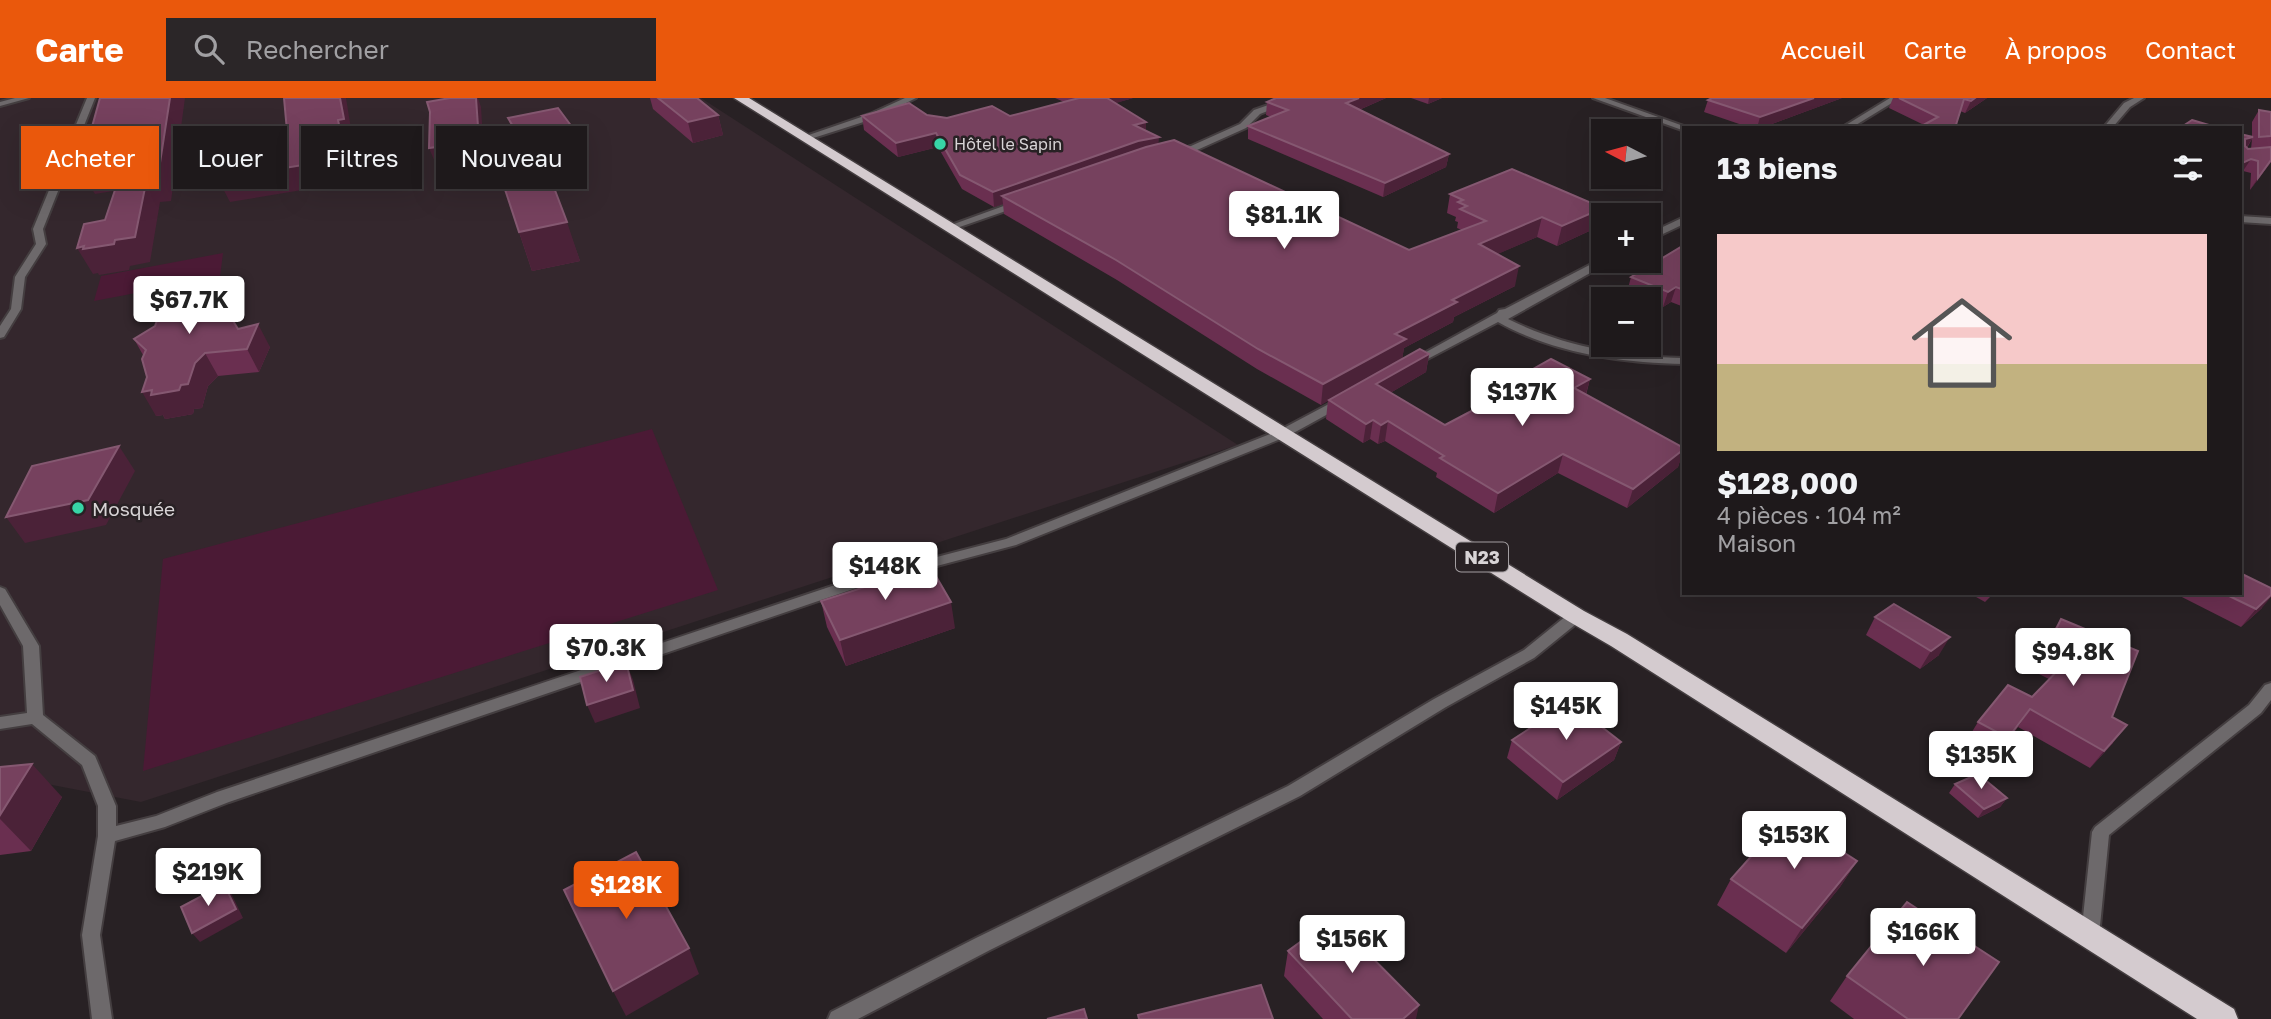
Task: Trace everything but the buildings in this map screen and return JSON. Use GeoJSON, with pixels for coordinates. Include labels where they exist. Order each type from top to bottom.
{"type":"FeatureCollection","features":[{"type":"Feature","properties":{"kind":"highway","name":"N23"},"geometry":{"type":"LineString","coordinates":[[740,98],[1576,616],[1619,640],[2223,1019]]}},
{"type":"Feature","properties":{"kind":"street"},"geometry":{"type":"LineString","coordinates":[[0,104],[25,98]]}},
{"type":"Feature","properties":{"kind":"street"},"geometry":{"type":"LineString","coordinates":[[0,335],[16,309],[20,277],[41,244],[38,229],[91,98]]}},
{"type":"Feature","properties":{"kind":"street"},"geometry":{"type":"LineString","coordinates":[[804,138],[873,116],[912,98]]}},
{"type":"Feature","properties":{"kind":"street"},"geometry":{"type":"LineString","coordinates":[[1168,154],[1194,148],[1243,127],[1257,112],[1296,98]]}},
{"type":"Feature","properties":{"kind":"street"},"geometry":{"type":"LineString","coordinates":[[1597,98],[1682,127]]}},
{"type":"Feature","properties":{"kind":"street"},"geometry":{"type":"LineString","coordinates":[[1848,126],[1896,98]]}},
{"type":"Feature","properties":{"kind":"street"},"geometry":{"type":"LineString","coordinates":[[2108,126],[2127,105],[2140,98]]}},
{"type":"Feature","properties":{"kind":"street"},"geometry":{"type":"LineString","coordinates":[[948,228],[1026,201]]}},
{"type":"Feature","properties":{"kind":"street"},"geometry":{"type":"LineString","coordinates":[[2242,219],[2271,221]]}},
{"type":"Feature","properties":{"kind":"street"},"geometry":{"type":"LineString","coordinates":[[1661,232],[1682,221]]}},
{"type":"Feature","properties":{"kind":"street"},"geometry":{"type":"LineString","coordinates":[[1406,366],[1503,312],[1591,268]]}},
{"type":"Feature","properties":{"kind":"street"},"geometry":{"type":"LineString","coordinates":[[1503,312],[1502,320],[1545,339],[1598,352],[1682,361]]}},
{"type":"Feature","properties":{"kind":"street"},"geometry":{"type":"LineString","coordinates":[[107,836],[159,822],[223,797],[861,581],[1011,542],[1284,433],[1357,393]]}},
{"type":"Feature","properties":{"kind":"street"},"geometry":{"type":"LineString","coordinates":[[0,592],[31,646],[36,718]]}},
{"type":"Feature","properties":{"kind":"street"},"geometry":{"type":"LineString","coordinates":[[838,1019],[976,947],[1293,791],[1440,703],[1529,654],[1576,616]]}},
{"type":"Feature","properties":{"kind":"street"},"geometry":{"type":"LineString","coordinates":[[2090,936],[2102,832],[2255,709],[2271,689]]}},
{"type":"Feature","properties":{"kind":"street"},"geometry":{"type":"LineString","coordinates":[[0,723],[36,718],[89,761],[107,806],[107,836],[91,935],[102,1019]]}},
{"type":"Feature","properties":{"kind":"shaded area"},"geometry":{"type":"Polygon","coordinates":[[[0,98],[701,98],[1238,445],[141,802],[0,775],[0,98]]]}},
{"type":"Feature","properties":{"kind":"shaded area"},"geometry":{"type":"Polygon","coordinates":[[[223,253],[220,277],[94,301],[101,276],[223,253]]]}},
{"type":"Feature","properties":{"kind":"shaded area"},"geometry":{"type":"Polygon","coordinates":[[[652,429],[718,590],[143,771],[163,559],[652,429]]]}},
{"type":"Feature","properties":{"kind":"place","name":"Hôtel le Sapin"},"geometry":{"type":"Point","coordinates":[940,144]}},
{"type":"Feature","properties":{"kind":"place","name":"Mosquée"},"geometry":{"type":"Point","coordinates":[78,508]}}]}
